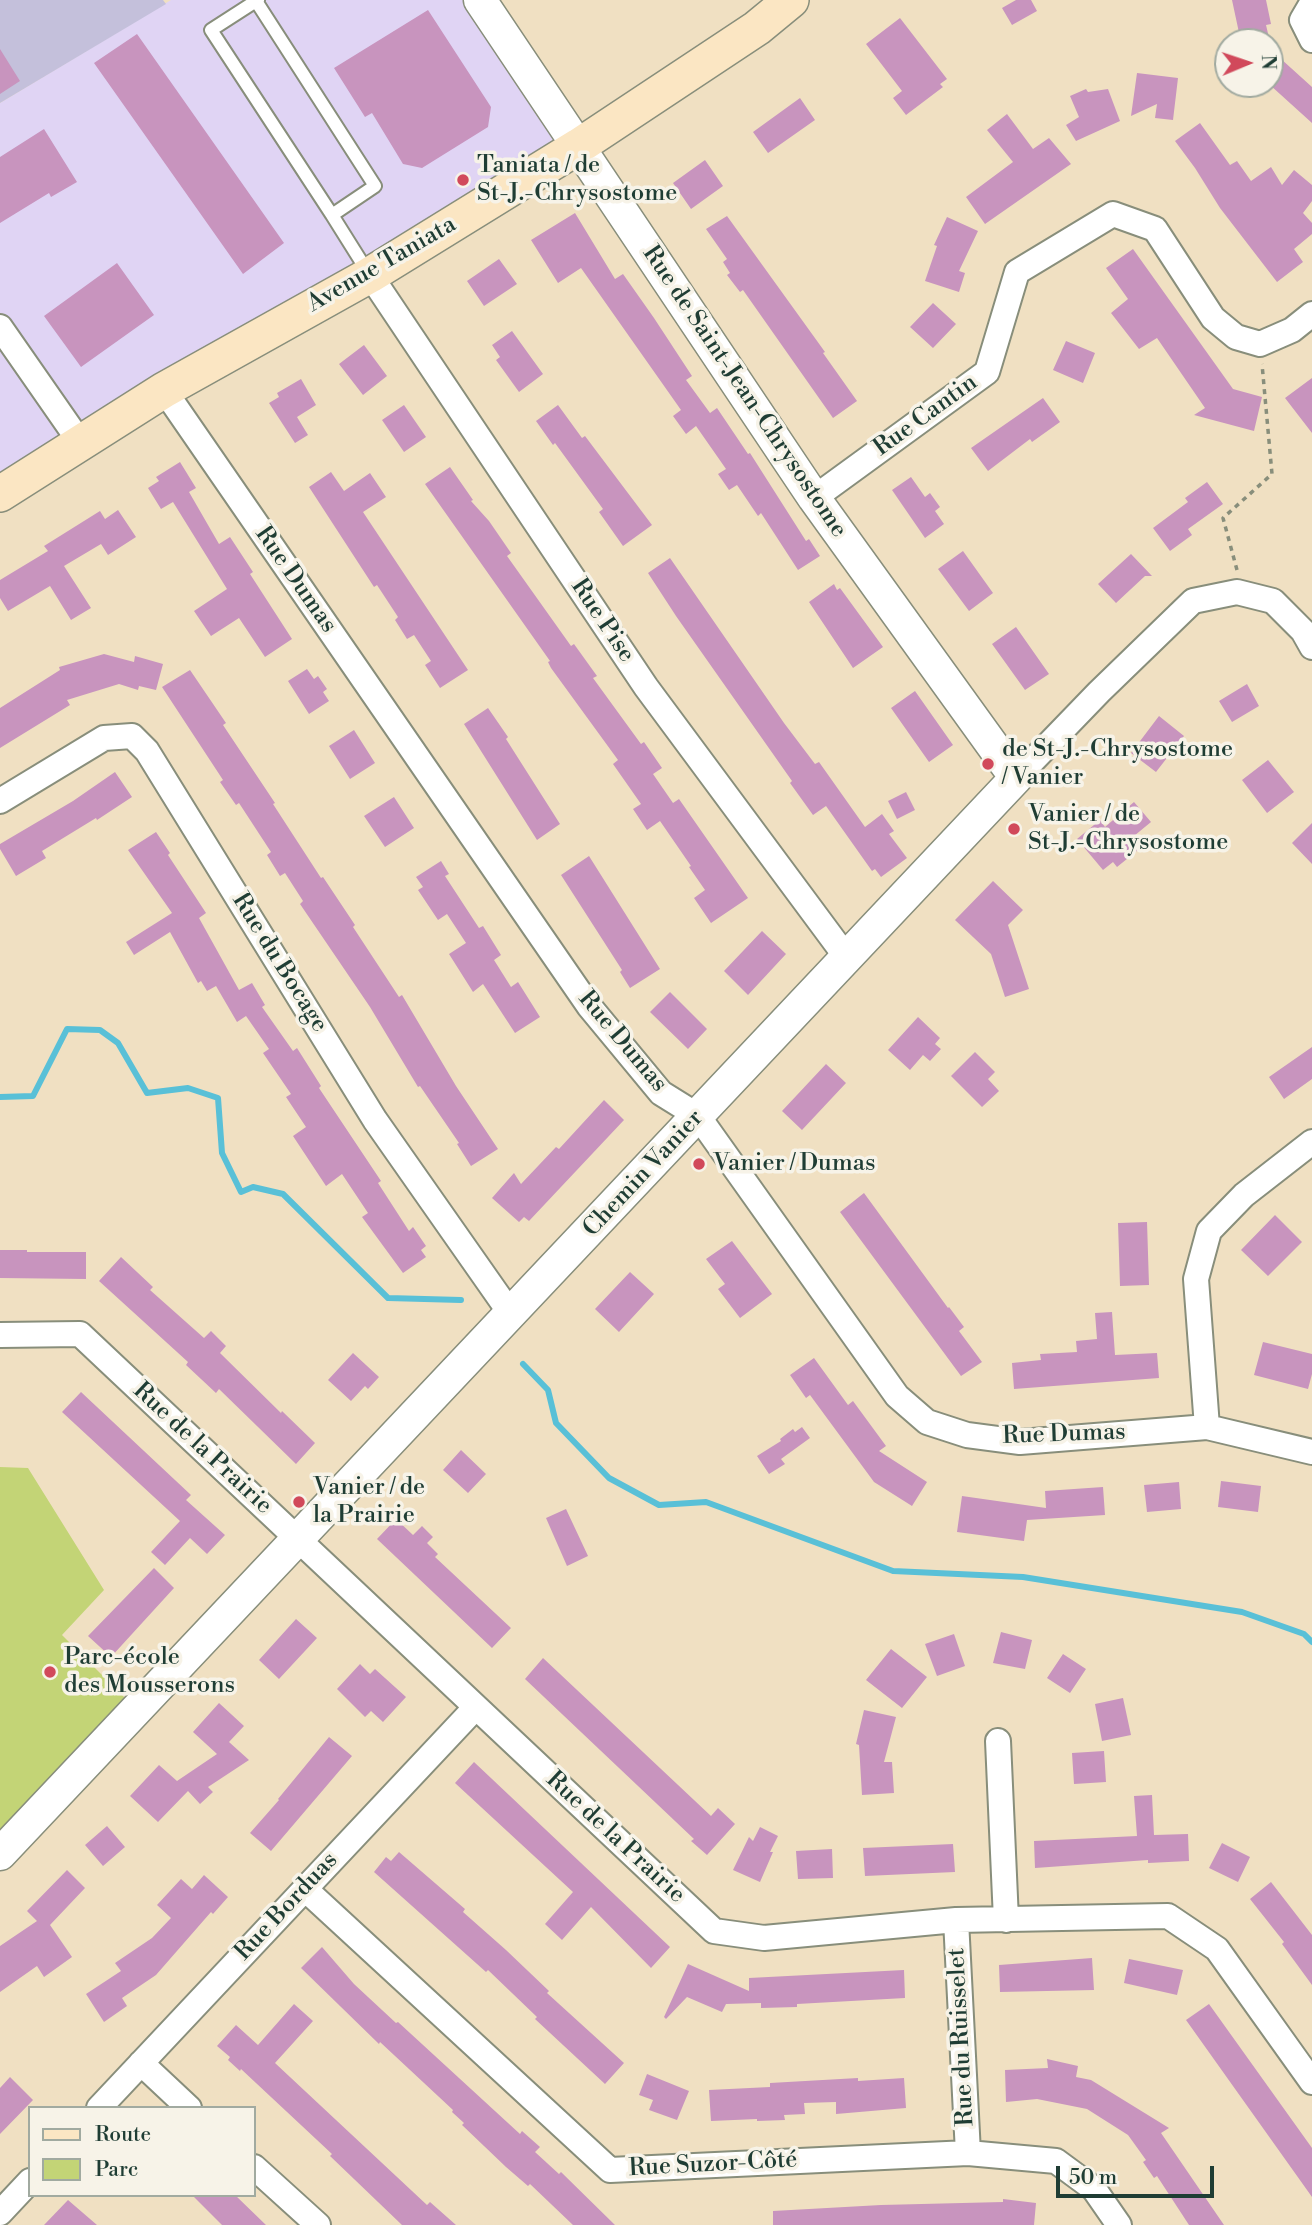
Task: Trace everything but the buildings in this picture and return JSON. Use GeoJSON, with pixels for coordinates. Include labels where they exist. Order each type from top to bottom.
{"type":"FeatureCollection","features":[{"type":"Feature","properties":{"kind":"main road","name":"Avenue Taniata"},"geometry":{"type":"LineString","coordinates":[[0,494],[164,390],[370,275],[579,146],[757,28],[791,0]]}},
{"type":"Feature","properties":{"kind":"street","name":"Rue de Saint-Jean-Chrysostome"},"geometry":{"type":"LineString","coordinates":[[480,0],[814,498],[1016,778]]}},
{"type":"Feature","properties":{"kind":"street"},"geometry":{"type":"LineString","coordinates":[[1312,3],[1302,20],[1312,40]]}},
{"type":"Feature","properties":{"kind":"street","name":"Rue Cantin"},"geometry":{"type":"LineString","coordinates":[[814,498],[987,372],[1017,272],[1113,214],[1155,229],[1213,318],[1236,337],[1261,344]]}},
{"type":"Feature","properties":{"kind":"street","name":"Rue Pise"},"geometry":{"type":"LineString","coordinates":[[370,275],[646,687],[847,958]]}},
{"type":"Feature","properties":{"kind":"street"},"geometry":{"type":"LineString","coordinates":[[1261,344],[1292,330],[1312,314]]}},
{"type":"Feature","properties":{"kind":"street"},"geometry":{"type":"LineString","coordinates":[[0,327],[80,442]]}},
{"type":"Feature","properties":{"kind":"street","name":"Rue Dumas"},"geometry":{"type":"LineString","coordinates":[[164,390],[589,1006],[661,1094],[698,1116],[897,1396],[927,1422],[967,1435],[1020,1442],[1207,1427],[1312,1452]]}},
{"type":"Feature","properties":{"kind":"street","name":"Chemin Vanier"},"geometry":{"type":"LineString","coordinates":[[0,1854],[1016,778],[1099,692],[1193,601],[1237,592],[1273,601],[1303,631],[1312,646]]}},
{"type":"Feature","properties":{"kind":"street","name":"Rue du Bocage"},"geometry":{"type":"LineString","coordinates":[[0,801],[104,738],[132,736],[147,751],[375,1120],[511,1314]]}},
{"type":"Feature","properties":{"kind":"street"},"geometry":{"type":"LineString","coordinates":[[1207,1427],[1195,1279],[1209,1231],[1244,1195],[1312,1142]]}},
{"type":"Feature","properties":{"kind":"street","name":"Rue de la Prairie"},"geometry":{"type":"LineString","coordinates":[[0,1335],[80,1334],[714,1931],[764,1938],[956,1920],[1168,1916],[1217,1949],[1312,2082]]}},
{"type":"Feature","properties":{"kind":"street","name":"Rue Borduas"},"geometry":{"type":"LineString","coordinates":[[101,2106],[475,1707]]}},
{"type":"Feature","properties":{"kind":"street"},"geometry":{"type":"LineString","coordinates":[[998,1741],[1006,1920]]}},
{"type":"Feature","properties":{"kind":"street","name":"Rue Suzor-Côté"},"geometry":{"type":"LineString","coordinates":[[304,1889],[610,2170],[968,2153],[1056,2161],[1094,2189],[1119,2225]]}},
{"type":"Feature","properties":{"kind":"street","name":"Rue du Ruisselet"},"geometry":{"type":"LineString","coordinates":[[956,1920],[968,2153]]}},
{"type":"Feature","properties":{"kind":"street"},"geometry":{"type":"LineString","coordinates":[[141,2063],[188,2106]]}},
{"type":"Feature","properties":{"kind":"street"},"geometry":{"type":"LineString","coordinates":[[256,2169],[318,2225]]}},
{"type":"Feature","properties":{"kind":"street"},"geometry":{"type":"LineString","coordinates":[[0,2213],[28,2183]]}},
{"type":"Feature","properties":{"kind":"lane"},"geometry":{"type":"LineString","coordinates":[[332,215],[375,186],[257,1],[211,30],[370,275]]}},
{"type":"Feature","properties":{"kind":"path"},"geometry":{"type":"LineString","coordinates":[[1237,592],[1238,571],[1223,518],[1272,474],[1261,344]]}},
{"type":"Feature","properties":{"kind":"shaded area"},"geometry":{"type":"Polygon","coordinates":[[[0,0],[163,0],[166,4],[0,103],[0,0]]]}},
{"type":"Feature","properties":{"kind":"shaded area"},"geometry":{"type":"Polygon","coordinates":[[[171,0],[479,0],[579,146],[0,494],[0,103],[171,0]]]}},
{"type":"Feature","properties":{"kind":"green space","name":"Parc-école des Mousserons"},"geometry":{"type":"Polygon","coordinates":[[[0,1467],[28,1468],[104,1590],[62,1635],[137,1710],[0,1854],[0,1467]]]}},
{"type":"Feature","properties":{"kind":"waterway"},"geometry":{"type":"LineString","coordinates":[[0,1097],[33,1096],[67,1029],[100,1030],[118,1043],[147,1093],[188,1088],[218,1098],[222,1153],[241,1192],[253,1187],[283,1194],[388,1298],[461,1300]]}},
{"type":"Feature","properties":{"kind":"waterway"},"geometry":{"type":"LineString","coordinates":[[523,1364],[548,1390],[556,1423],[609,1478],[659,1505],[706,1502],[893,1571],[1023,1577],[1242,1612],[1304,1634],[1312,1642]]}},
{"type":"Feature","properties":{"kind":"place","name":"Taniata / de St-J.-Chrysostome"},"geometry":{"type":"Point","coordinates":[463,180]}},
{"type":"Feature","properties":{"kind":"place","name":"de St-J.-Chrysostome / Vanier"},"geometry":{"type":"Point","coordinates":[988,764]}},
{"type":"Feature","properties":{"kind":"place","name":"Vanier / de St-J.-Chrysostome"},"geometry":{"type":"Point","coordinates":[1014,829]}},
{"type":"Feature","properties":{"kind":"place","name":"Vanier / Dumas"},"geometry":{"type":"Point","coordinates":[699,1164]}},
{"type":"Feature","properties":{"kind":"place","name":"Vanier / de la Prairie"},"geometry":{"type":"Point","coordinates":[299,1502]}},
{"type":"Feature","properties":{"kind":"place","name":"Parc-école des Mousserons"},"geometry":{"type":"Point","coordinates":[50,1672]}}]}
